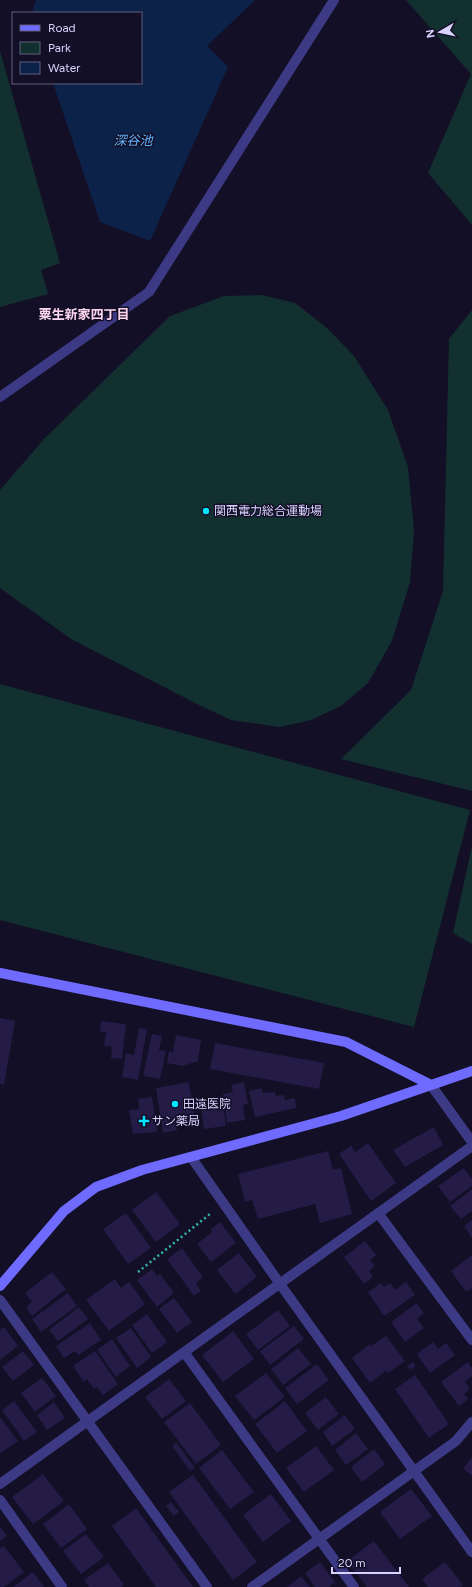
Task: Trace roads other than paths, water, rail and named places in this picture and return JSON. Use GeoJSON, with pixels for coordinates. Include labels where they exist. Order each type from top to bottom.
{"type":"FeatureCollection","features":[{"type":"Feature","properties":{"kind":"street"},"geometry":{"type":"LineString","coordinates":[[0,397],[149,292],[334,0]]}},
{"type":"Feature","properties":{"kind":"street"},"geometry":{"type":"LineString","coordinates":[[0,974],[346,1042],[431,1085],[472,1142]]}},
{"type":"Feature","properties":{"kind":"street"},"geometry":{"type":"LineString","coordinates":[[0,1286],[64,1211],[96,1187],[142,1170],[341,1116],[472,1071]]}},
{"type":"Feature","properties":{"kind":"street"},"geometry":{"type":"LineString","coordinates":[[0,1484],[472,1146]]}},
{"type":"Feature","properties":{"kind":"street"},"geometry":{"type":"LineString","coordinates":[[191,1157],[472,1552]]}},
{"type":"Feature","properties":{"kind":"street"},"geometry":{"type":"LineString","coordinates":[[378,1213],[472,1340]]}},
{"type":"Feature","properties":{"kind":"street"},"geometry":{"type":"LineString","coordinates":[[0,1300],[207,1587]]}},
{"type":"Feature","properties":{"kind":"street"},"geometry":{"type":"LineString","coordinates":[[184,1352],[354,1587]]}},
{"type":"Feature","properties":{"kind":"street"},"geometry":{"type":"LineString","coordinates":[[252,1587],[318,1538],[456,1441],[472,1422]]}},
{"type":"Feature","properties":{"kind":"street"},"geometry":{"type":"LineString","coordinates":[[0,1500],[62,1587]]}},
{"type":"Feature","properties":{"kind":"water","name":"深谷池"},"geometry":{"type":"Polygon","coordinates":[[[36,0],[255,0],[207,46],[228,67],[150,241],[100,222],[53,84],[142,84],[142,12],[32,12],[36,0]]]}},
{"type":"Feature","properties":{"kind":"place","name":"関西電力総合運動場"},"geometry":{"type":"Point","coordinates":[206,511]}},
{"type":"Feature","properties":{"kind":"place","name":"田遠医院"},"geometry":{"type":"Point","coordinates":[175,1104]}},
{"type":"Feature","properties":{"kind":"place","name":"サン薬局"},"geometry":{"type":"Point","coordinates":[144,1121]}},
{"type":"Feature","properties":{"kind":"district","name":"粟生新家四丁目"},"geometry":{"type":"Point","coordinates":[84,314]}}]}
